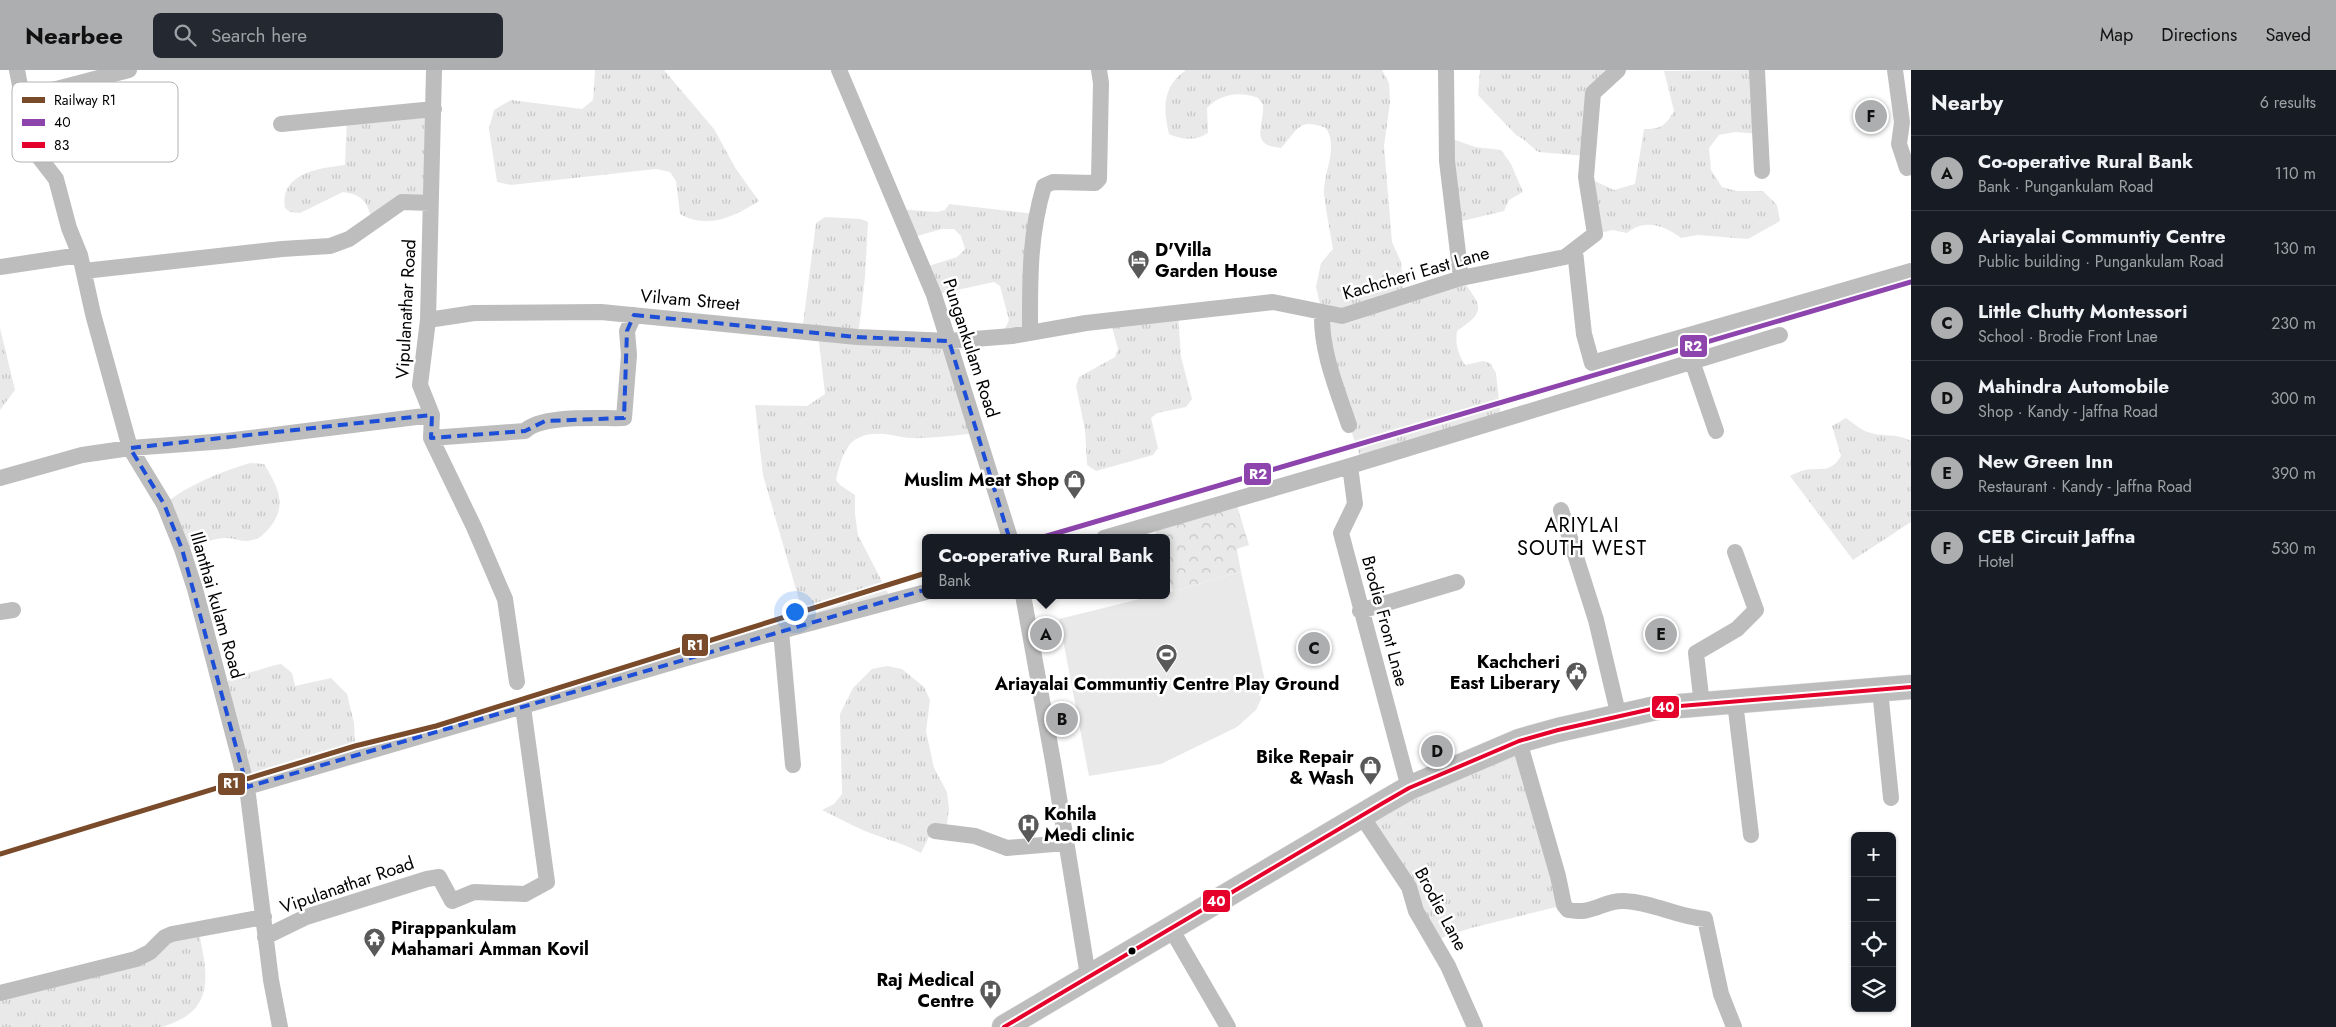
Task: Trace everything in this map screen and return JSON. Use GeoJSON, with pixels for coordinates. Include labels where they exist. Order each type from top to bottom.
{"type":"FeatureCollection","features":[{"type":"Feature","properties":{"kind":"highway"},"geometry":{"type":"LineString","coordinates":[[1013,1025],[1088,976],[1409,788],[1519,741],[1558,730],[1656,708],[1911,687]]}},
{"type":"Feature","properties":{"kind":"street"},"geometry":{"type":"LineString","coordinates":[[83,82],[129,70]]}},
{"type":"Feature","properties":{"kind":"street","name":"Vipulanathar Road"},"geometry":{"type":"LineString","coordinates":[[434,70],[428,320],[420,385],[432,415],[431,438],[474,527],[505,599],[517,682]]}},
{"type":"Feature","properties":{"kind":"street","name":"Pungankulam Road"},"geometry":{"type":"LineString","coordinates":[[839,70],[934,295],[1009,534]]}},
{"type":"Feature","properties":{"kind":"street"},"geometry":{"type":"LineString","coordinates":[[1030,332],[1030,253],[1035,214],[1044,186],[1053,182],[1095,183],[1099,179],[1101,83],[1099,70]]}},
{"type":"Feature","properties":{"kind":"street"},"geometry":{"type":"LineString","coordinates":[[1446,70],[1447,160],[1461,278]]}},
{"type":"Feature","properties":{"kind":"street","name":"Kachcheri East Lane"},"geometry":{"type":"LineString","coordinates":[[949,341],[1012,336],[1086,323],[1273,302],[1322,314],[1342,316],[1461,278],[1565,257],[1595,234],[1586,177],[1593,93],[1618,70]]}},
{"type":"Feature","properties":{"kind":"street"},"geometry":{"type":"LineString","coordinates":[[1758,70],[1762,171]]}},
{"type":"Feature","properties":{"kind":"street"},"geometry":{"type":"LineString","coordinates":[[1895,70],[1902,122],[1899,144],[1907,168]]}},
{"type":"Feature","properties":{"kind":"street"},"geometry":{"type":"LineString","coordinates":[[281,124],[434,109]]}},
{"type":"Feature","properties":{"kind":"street","name":"Illanthai kulam Road"},"geometry":{"type":"LineString","coordinates":[[43,162],[56,179],[69,228],[80,254],[93,314],[130,448],[164,504],[195,589],[247,788],[265,937],[280,1027]]}},
{"type":"Feature","properties":{"kind":"street"},"geometry":{"type":"LineString","coordinates":[[84,271],[282,249],[330,246],[349,239],[402,202],[431,203]]}},
{"type":"Feature","properties":{"kind":"street"},"geometry":{"type":"LineString","coordinates":[[1574,251],[1584,334],[1592,363],[1911,271]]}},
{"type":"Feature","properties":{"kind":"street"},"geometry":{"type":"LineString","coordinates":[[0,267],[80,254]]}},
{"type":"Feature","properties":{"kind":"street","name":"Vilvam Street"},"geometry":{"type":"LineString","coordinates":[[428,320],[474,313],[601,312],[689,319],[858,337],[949,341]]}},
{"type":"Feature","properties":{"kind":"street"},"geometry":{"type":"LineString","coordinates":[[1322,314],[1322,330],[1333,378],[1349,425]]}},
{"type":"Feature","properties":{"kind":"street"},"geometry":{"type":"LineString","coordinates":[[431,438],[524,431],[531,424],[545,421],[624,418],[628,355],[627,331],[634,316]]}},
{"type":"Feature","properties":{"kind":"street"},"geometry":{"type":"LineString","coordinates":[[1118,534],[1350,466],[1780,335]]}},
{"type":"Feature","properties":{"kind":"street"},"geometry":{"type":"LineString","coordinates":[[1692,361],[1716,431]]}},
{"type":"Feature","properties":{"kind":"street"},"geometry":{"type":"LineString","coordinates":[[0,478],[82,456],[130,448],[226,441],[432,415]]}},
{"type":"Feature","properties":{"kind":"street","name":"Brodie Front Lnae"},"geometry":{"type":"LineString","coordinates":[[1350,466],[1356,504],[1341,533],[1360,611],[1409,788]]}},
{"type":"Feature","properties":{"kind":"street"},"geometry":{"type":"LineString","coordinates":[[1561,510],[1596,620],[1619,716]]}},
{"type":"Feature","properties":{"kind":"street"},"geometry":{"type":"LineString","coordinates":[[1702,705],[1696,653],[1737,629],[1756,610],[1735,552]]}},
{"type":"Feature","properties":{"kind":"street"},"geometry":{"type":"LineString","coordinates":[[1360,611],[1457,582]]}},
{"type":"Feature","properties":{"kind":"street"},"geometry":{"type":"LineString","coordinates":[[247,788],[437,730],[523,707],[781,631],[922,593]]}},
{"type":"Feature","properties":{"kind":"street"},"geometry":{"type":"LineString","coordinates":[[1024,599],[1088,976]]}},
{"type":"Feature","properties":{"kind":"street"},"geometry":{"type":"LineString","coordinates":[[781,631],[793,766]]}},
{"type":"Feature","properties":{"kind":"street"},"geometry":{"type":"LineString","coordinates":[[1880,690],[1890,798]]}},
{"type":"Feature","properties":{"kind":"street"},"geometry":{"type":"LineString","coordinates":[[1735,702],[1751,835]]}},
{"type":"Feature","properties":{"kind":"street","name":"Vipulanathar Road"},"geometry":{"type":"LineString","coordinates":[[265,937],[306,918],[427,879],[440,878],[452,901],[474,892],[525,894],[547,882],[523,707]]}},
{"type":"Feature","properties":{"kind":"street"},"geometry":{"type":"LineString","coordinates":[[1519,741],[1558,876],[1564,905],[1568,910],[1581,913],[1621,901],[1645,902],[1705,919],[1721,994],[1734,1027]]}},
{"type":"Feature","properties":{"kind":"street","name":"Brodie Lane"},"geometry":{"type":"LineString","coordinates":[[1361,815],[1409,887],[1416,911],[1448,966],[1475,1027]]}},
{"type":"Feature","properties":{"kind":"street"},"geometry":{"type":"LineString","coordinates":[[935,832],[975,836],[1006,848],[1065,843]]}},
{"type":"Feature","properties":{"kind":"street"},"geometry":{"type":"LineString","coordinates":[[0,993],[136,959],[150,952],[165,936],[264,917]]}},
{"type":"Feature","properties":{"kind":"street"},"geometry":{"type":"LineString","coordinates":[[1170,927],[1228,1027]]}},
{"type":"Feature","properties":{"kind":"highlighted area"},"geometry":{"type":"Polygon","coordinates":[[[634,315],[857,337],[949,341],[1017,563],[247,787],[182,549],[164,504],[130,448],[432,415],[431,438],[525,431],[545,421],[624,418],[627,331],[634,315]]]}},
{"type":"Feature","properties":{"kind":"green space"},"geometry":{"type":"Polygon","coordinates":[[[595,70],[664,70],[714,129],[736,169],[759,201],[740,212],[721,219],[701,221],[690,219],[680,214],[676,181],[670,172],[656,169],[511,185],[497,182],[489,129],[494,110],[511,100],[582,109],[593,100],[595,70]]]}},
{"type":"Feature","properties":{"kind":"green space"},"geometry":{"type":"Polygon","coordinates":[[[1186,70],[1382,70],[1389,83],[1390,102],[1384,146],[1392,242],[1401,262],[1404,296],[1461,278],[1477,301],[1478,307],[1474,318],[1457,331],[1458,349],[1465,365],[1483,361],[1490,363],[1496,373],[1501,419],[1362,462],[1349,425],[1316,287],[1321,263],[1333,249],[1324,194],[1331,152],[1330,136],[1326,128],[1310,124],[1304,125],[1295,131],[1281,148],[1271,146],[1265,143],[1260,134],[1263,105],[1258,98],[1237,94],[1224,97],[1207,108],[1208,133],[1203,136],[1189,139],[1169,134],[1165,107],[1168,91],[1178,77],[1186,70]]]}},
{"type":"Feature","properties":{"kind":"green space"},"geometry":{"type":"Polygon","coordinates":[[[1480,70],[1618,70],[1593,93],[1587,156],[1538,152],[1516,135],[1478,95],[1480,70]]]}},
{"type":"Feature","properties":{"kind":"green space"},"geometry":{"type":"Polygon","coordinates":[[[1757,70],[1760,134],[1735,132],[1719,135],[1709,148],[1711,170],[1722,187],[1736,191],[1763,191],[1777,205],[1780,221],[1748,239],[1698,235],[1681,238],[1655,225],[1634,228],[1627,233],[1613,230],[1595,234],[1586,177],[1614,190],[1635,184],[1644,129],[1654,129],[1662,126],[1674,111],[1664,71],[1757,70]]]}},
{"type":"Feature","properties":{"kind":"green space"},"geometry":{"type":"Polygon","coordinates":[[[434,109],[431,192],[402,202],[373,222],[369,209],[361,198],[343,192],[300,213],[290,212],[285,208],[285,196],[288,187],[295,180],[313,171],[345,165],[347,117],[434,109]]]}},
{"type":"Feature","properties":{"kind":"green space"},"geometry":{"type":"Polygon","coordinates":[[[1447,137],[1475,147],[1501,150],[1511,164],[1523,192],[1509,200],[1504,211],[1454,223],[1447,137]]]}},
{"type":"Feature","properties":{"kind":"green space"},"geometry":{"type":"Polygon","coordinates":[[[949,204],[1035,214],[1030,332],[1002,335],[1009,320],[1000,286],[994,282],[934,295],[922,268],[957,257],[965,249],[961,236],[954,229],[942,229],[910,238],[898,209],[937,212],[945,210],[949,204]]]}},
{"type":"Feature","properties":{"kind":"green space"},"geometry":{"type":"Polygon","coordinates":[[[825,217],[861,219],[868,222],[865,277],[858,337],[949,341],[978,433],[917,438],[873,434],[856,439],[850,445],[845,451],[836,480],[855,495],[858,535],[892,601],[806,624],[763,475],[755,405],[807,406],[825,394],[818,333],[802,332],[816,223],[825,217]]]}},
{"type":"Feature","properties":{"kind":"green space"},"geometry":{"type":"Polygon","coordinates":[[[1178,313],[1181,357],[1192,399],[1186,407],[1157,413],[1151,418],[1158,448],[1153,455],[1096,471],[1087,465],[1085,430],[1076,386],[1079,377],[1115,357],[1118,349],[1110,320],[1178,313]]]}},
{"type":"Feature","properties":{"kind":"green space"},"geometry":{"type":"Polygon","coordinates":[[[0,328],[15,390],[0,410],[0,328]]]}},
{"type":"Feature","properties":{"kind":"green space"},"geometry":{"type":"Polygon","coordinates":[[[1846,418],[1868,432],[1901,437],[1911,441],[1911,522],[1853,560],[1790,476],[1805,470],[1829,468],[1837,462],[1841,456],[1832,426],[1846,418]]]}},
{"type":"Feature","properties":{"kind":"green space"},"geometry":{"type":"Polygon","coordinates":[[[250,463],[264,464],[276,486],[279,508],[270,528],[261,537],[256,539],[243,541],[221,538],[182,551],[164,504],[205,480],[250,463]]]}},
{"type":"Feature","properties":{"kind":"green space"},"geometry":{"type":"Polygon","coordinates":[[[1235,499],[1249,545],[1237,549],[1241,572],[1173,591],[1170,582],[1170,534],[1156,534],[1157,522],[1235,499]]]}},
{"type":"Feature","properties":{"kind":"green space","name":"Ariayalai Communtiy Centre Play Ground"},"geometry":{"type":"Polygon","coordinates":[[[1241,572],[1265,681],[1263,695],[1256,710],[1237,727],[1161,764],[1089,776],[1059,619],[1140,599],[1170,599],[1170,592],[1241,572]]]}},
{"type":"Feature","properties":{"kind":"green space"},"geometry":{"type":"Polygon","coordinates":[[[281,664],[292,673],[295,686],[331,678],[347,694],[354,723],[355,746],[245,780],[222,692],[231,676],[281,664]]]}},
{"type":"Feature","properties":{"kind":"green space"},"geometry":{"type":"Polygon","coordinates":[[[887,666],[902,669],[924,687],[930,700],[926,731],[934,768],[947,792],[949,809],[947,824],[929,837],[921,853],[862,830],[822,810],[834,804],[842,794],[840,714],[853,688],[872,669],[887,666]]]}},
{"type":"Feature","properties":{"kind":"green space"},"geometry":{"type":"Polygon","coordinates":[[[1519,741],[1564,905],[1471,928],[1435,942],[1361,815],[1519,741]]]}},
{"type":"Feature","properties":{"kind":"green space"},"geometry":{"type":"Polygon","coordinates":[[[198,929],[205,965],[204,988],[201,999],[195,1009],[180,1020],[163,1027],[0,1027],[0,993],[108,967],[198,929]]]}},
{"type":"Feature","properties":{"kind":"rail line","name":"R1"},"geometry":{"type":"LineString","coordinates":[[0,854],[355,746],[436,726],[922,574]]}},
{"type":"Feature","properties":{"kind":"transit line","name":"R2"},"geometry":{"type":"LineString","coordinates":[[1054,534],[1911,282]]}},
{"type":"Feature","properties":{"kind":"transit line","name":"40"},"geometry":{"type":"LineString","coordinates":[[1004,1027],[1409,788],[1519,741],[1558,730],[1656,708],[1911,687]]}},
{"type":"Feature","properties":{"kind":"place","name":"CEB Circuit Jaffna"},"geometry":{"type":"Point","coordinates":[1871,116]}},
{"type":"Feature","properties":{"kind":"place","name":"D'Villa Garden House"},"geometry":{"type":"Point","coordinates":[1139,279]}},
{"type":"Feature","properties":{"kind":"place","name":"Muslim Meat Shop"},"geometry":{"type":"Point","coordinates":[1075,499]}},
{"type":"Feature","properties":{"kind":"place","name":"Co-operative Rural Bank"},"geometry":{"type":"Point","coordinates":[1046,634]}},
{"type":"Feature","properties":{"kind":"place","name":"New Green Inn"},"geometry":{"type":"Point","coordinates":[1661,634]}},
{"type":"Feature","properties":{"kind":"place","name":"Little Chutty Montessori"},"geometry":{"type":"Point","coordinates":[1314,648]}},
{"type":"Feature","properties":{"kind":"place","name":"Ariayalai Communtiy Centre Play Ground"},"geometry":{"type":"Point","coordinates":[1167,673]}},
{"type":"Feature","properties":{"kind":"place","name":"Kachcheri East Liberary"},"geometry":{"type":"Point","coordinates":[1576,691]}},
{"type":"Feature","properties":{"kind":"place","name":"Ariayalai Communtiy Centre"},"geometry":{"type":"Point","coordinates":[1062,719]}},
{"type":"Feature","properties":{"kind":"place","name":"Mahindra Automobile"},"geometry":{"type":"Point","coordinates":[1437,751]}},
{"type":"Feature","properties":{"kind":"place","name":"Bike Repair & Wash"},"geometry":{"type":"Point","coordinates":[1370,786]}},
{"type":"Feature","properties":{"kind":"place","name":"Kohila Medi clinic"},"geometry":{"type":"Point","coordinates":[1028,843]}},
{"type":"Feature","properties":{"kind":"place","name":"Pirappankulam Mahamari Amman Kovil"},"geometry":{"type":"Point","coordinates":[375,957]}},
{"type":"Feature","properties":{"kind":"place","name":"Raj Medical Centre"},"geometry":{"type":"Point","coordinates":[990,1009]}},
{"type":"Feature","properties":{"kind":"district","name":"ARIYLAI SOUTH WEST"},"geometry":{"type":"Point","coordinates":[1582,536]}}]}
